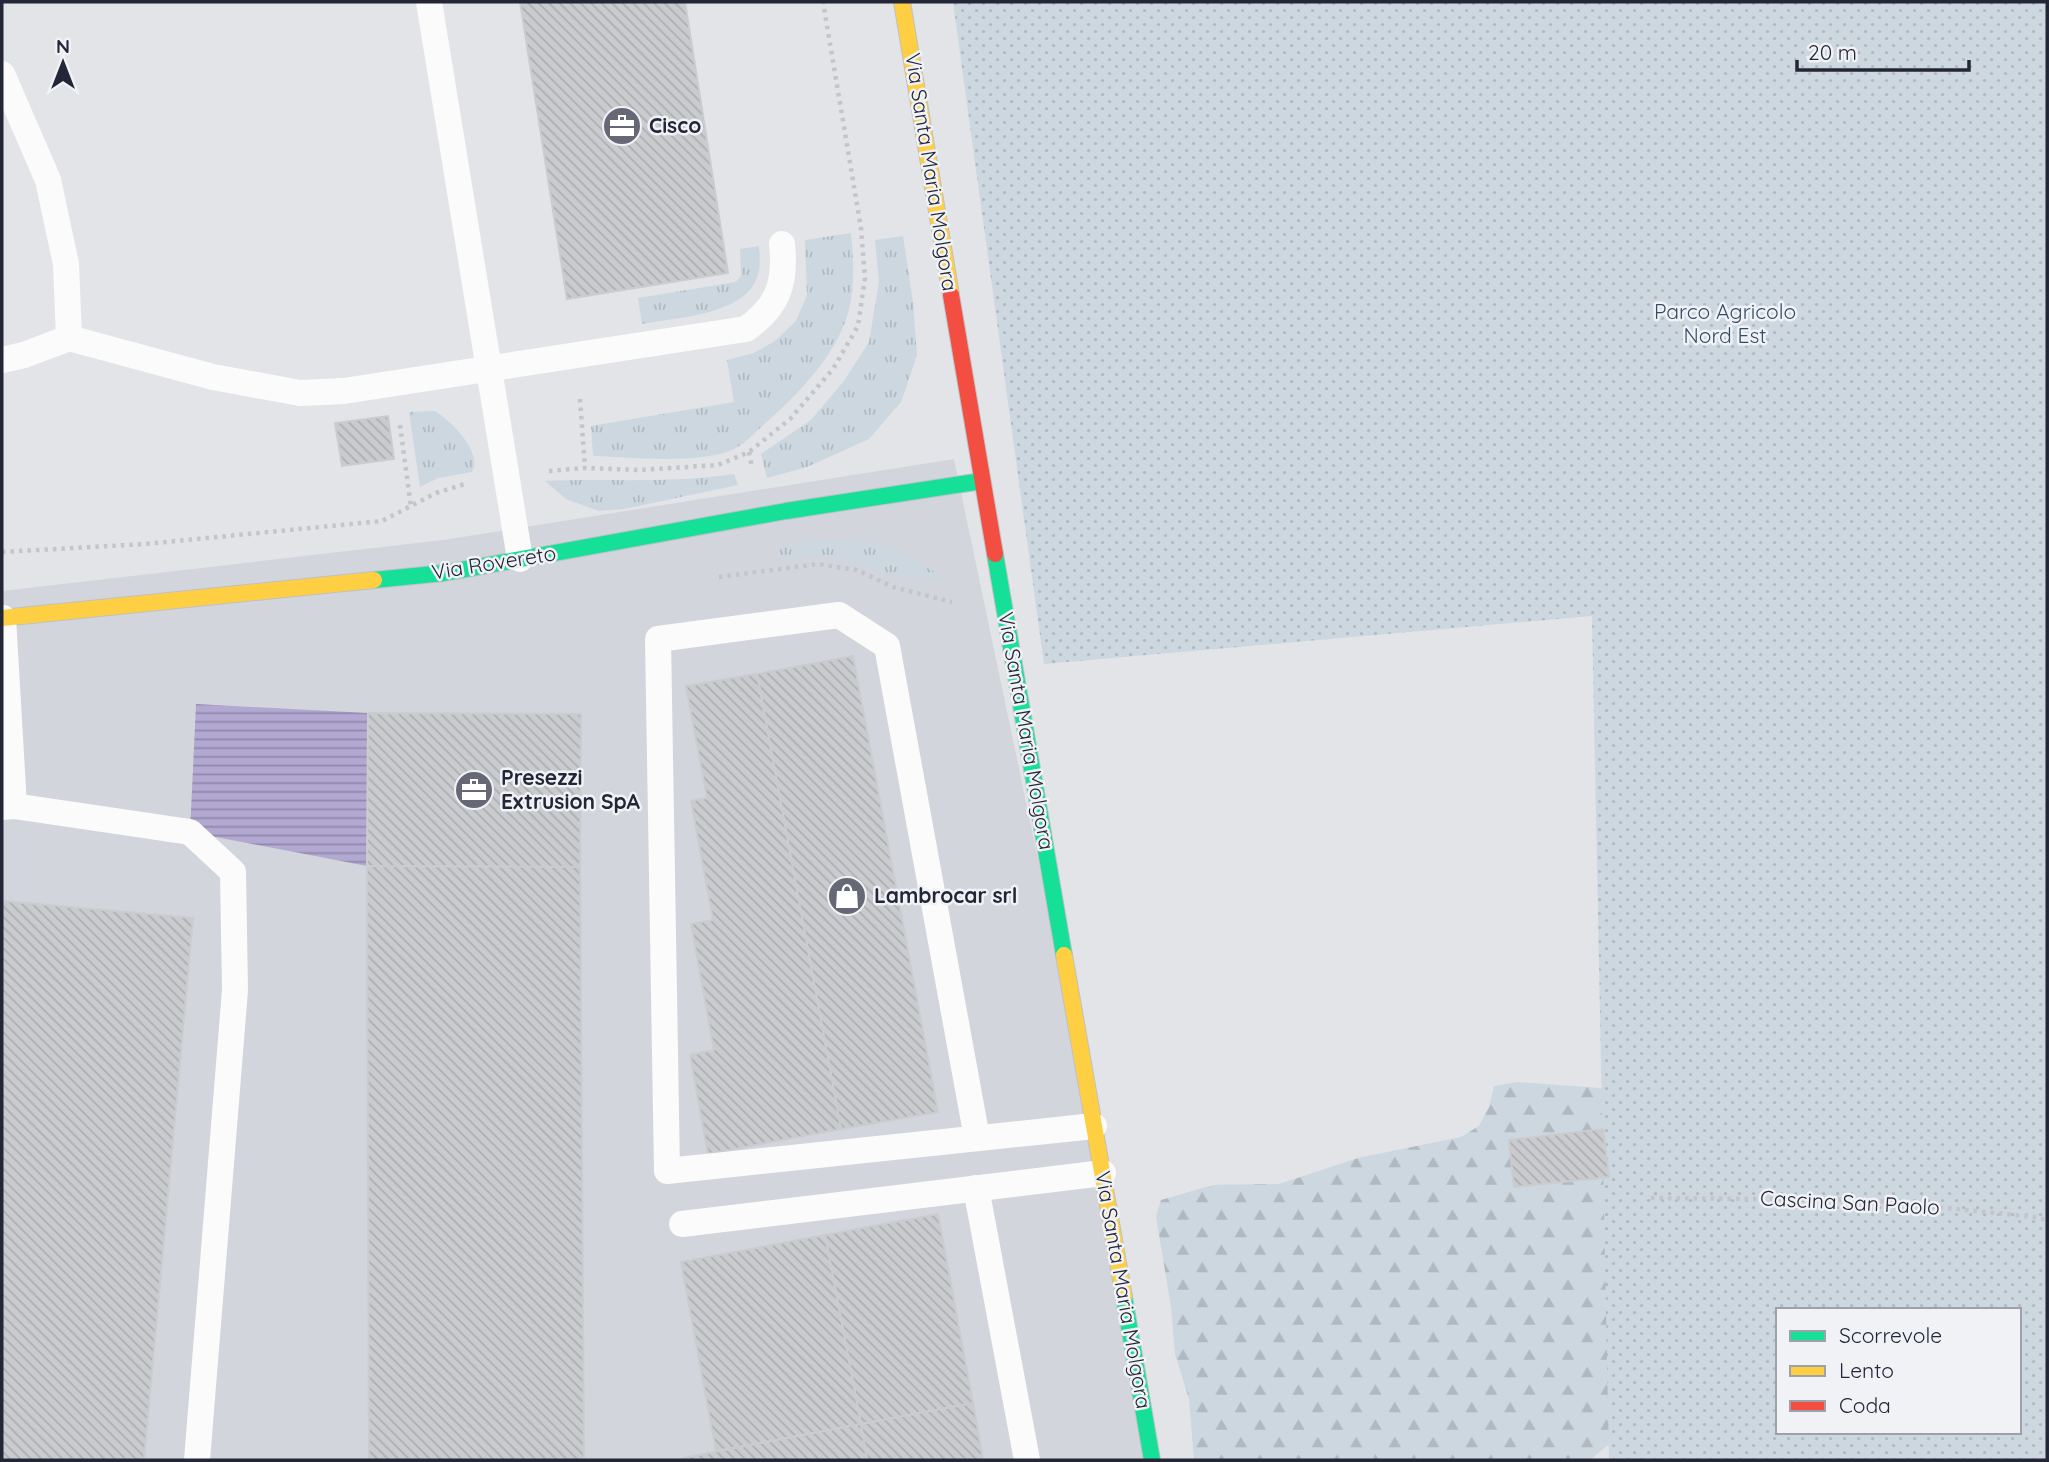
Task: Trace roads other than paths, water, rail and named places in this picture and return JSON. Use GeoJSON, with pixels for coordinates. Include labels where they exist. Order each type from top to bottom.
{"type":"FeatureCollection","features":[{"type":"Feature","properties":{"kind":"street","name":"Via Santa Maria Molgora"},"geometry":{"type":"LineString","coordinates":[[902,2],[982,481],[1152,1460]]}},
{"type":"Feature","properties":{"kind":"street","name":"Via Rovereto"},"geometry":{"type":"LineString","coordinates":[[2,618],[444,573],[786,511],[982,481]]}},
{"type":"Feature","properties":{"kind":"lane"},"geometry":{"type":"LineString","coordinates":[[429,2],[520,559]]}},
{"type":"Feature","properties":{"kind":"lane"},"geometry":{"type":"LineString","coordinates":[[2,75],[48,180],[66,264],[69,338]]}},
{"type":"Feature","properties":{"kind":"lane"},"geometry":{"type":"LineString","coordinates":[[2,360],[24,355],[69,338],[214,377],[300,393],[344,391],[747,329],[764,317],[776,298],[785,269],[782,243]]}},
{"type":"Feature","properties":{"kind":"lane"},"geometry":{"type":"LineString","coordinates":[[977,1138],[887,646],[839,615],[658,639],[667,1171],[1094,1126]]}},
{"type":"Feature","properties":{"kind":"lane"},"geometry":{"type":"LineString","coordinates":[[2,618],[8,807],[190,832],[233,873],[236,989],[197,1460]]}},
{"type":"Feature","properties":{"kind":"lane"},"geometry":{"type":"LineString","coordinates":[[682,1224],[1102,1173]]}},
{"type":"Feature","properties":{"kind":"lane"},"geometry":{"type":"LineString","coordinates":[[976,1188],[1027,1460]]}},
{"type":"Feature","properties":{"kind":"place","name":"Cisco"},"geometry":{"type":"Point","coordinates":[622,126]}},
{"type":"Feature","properties":{"kind":"place","name":"Presezzi Extrusion SpA"},"geometry":{"type":"Point","coordinates":[474,790]}},
{"type":"Feature","properties":{"kind":"place","name":"Lambrocar srl"},"geometry":{"type":"Point","coordinates":[847,896]}},
{"type":"Feature","properties":{"kind":"park label","name":"Parco Agricolo Nord Est"},"geometry":{"type":"Point","coordinates":[1725,324]}}]}
